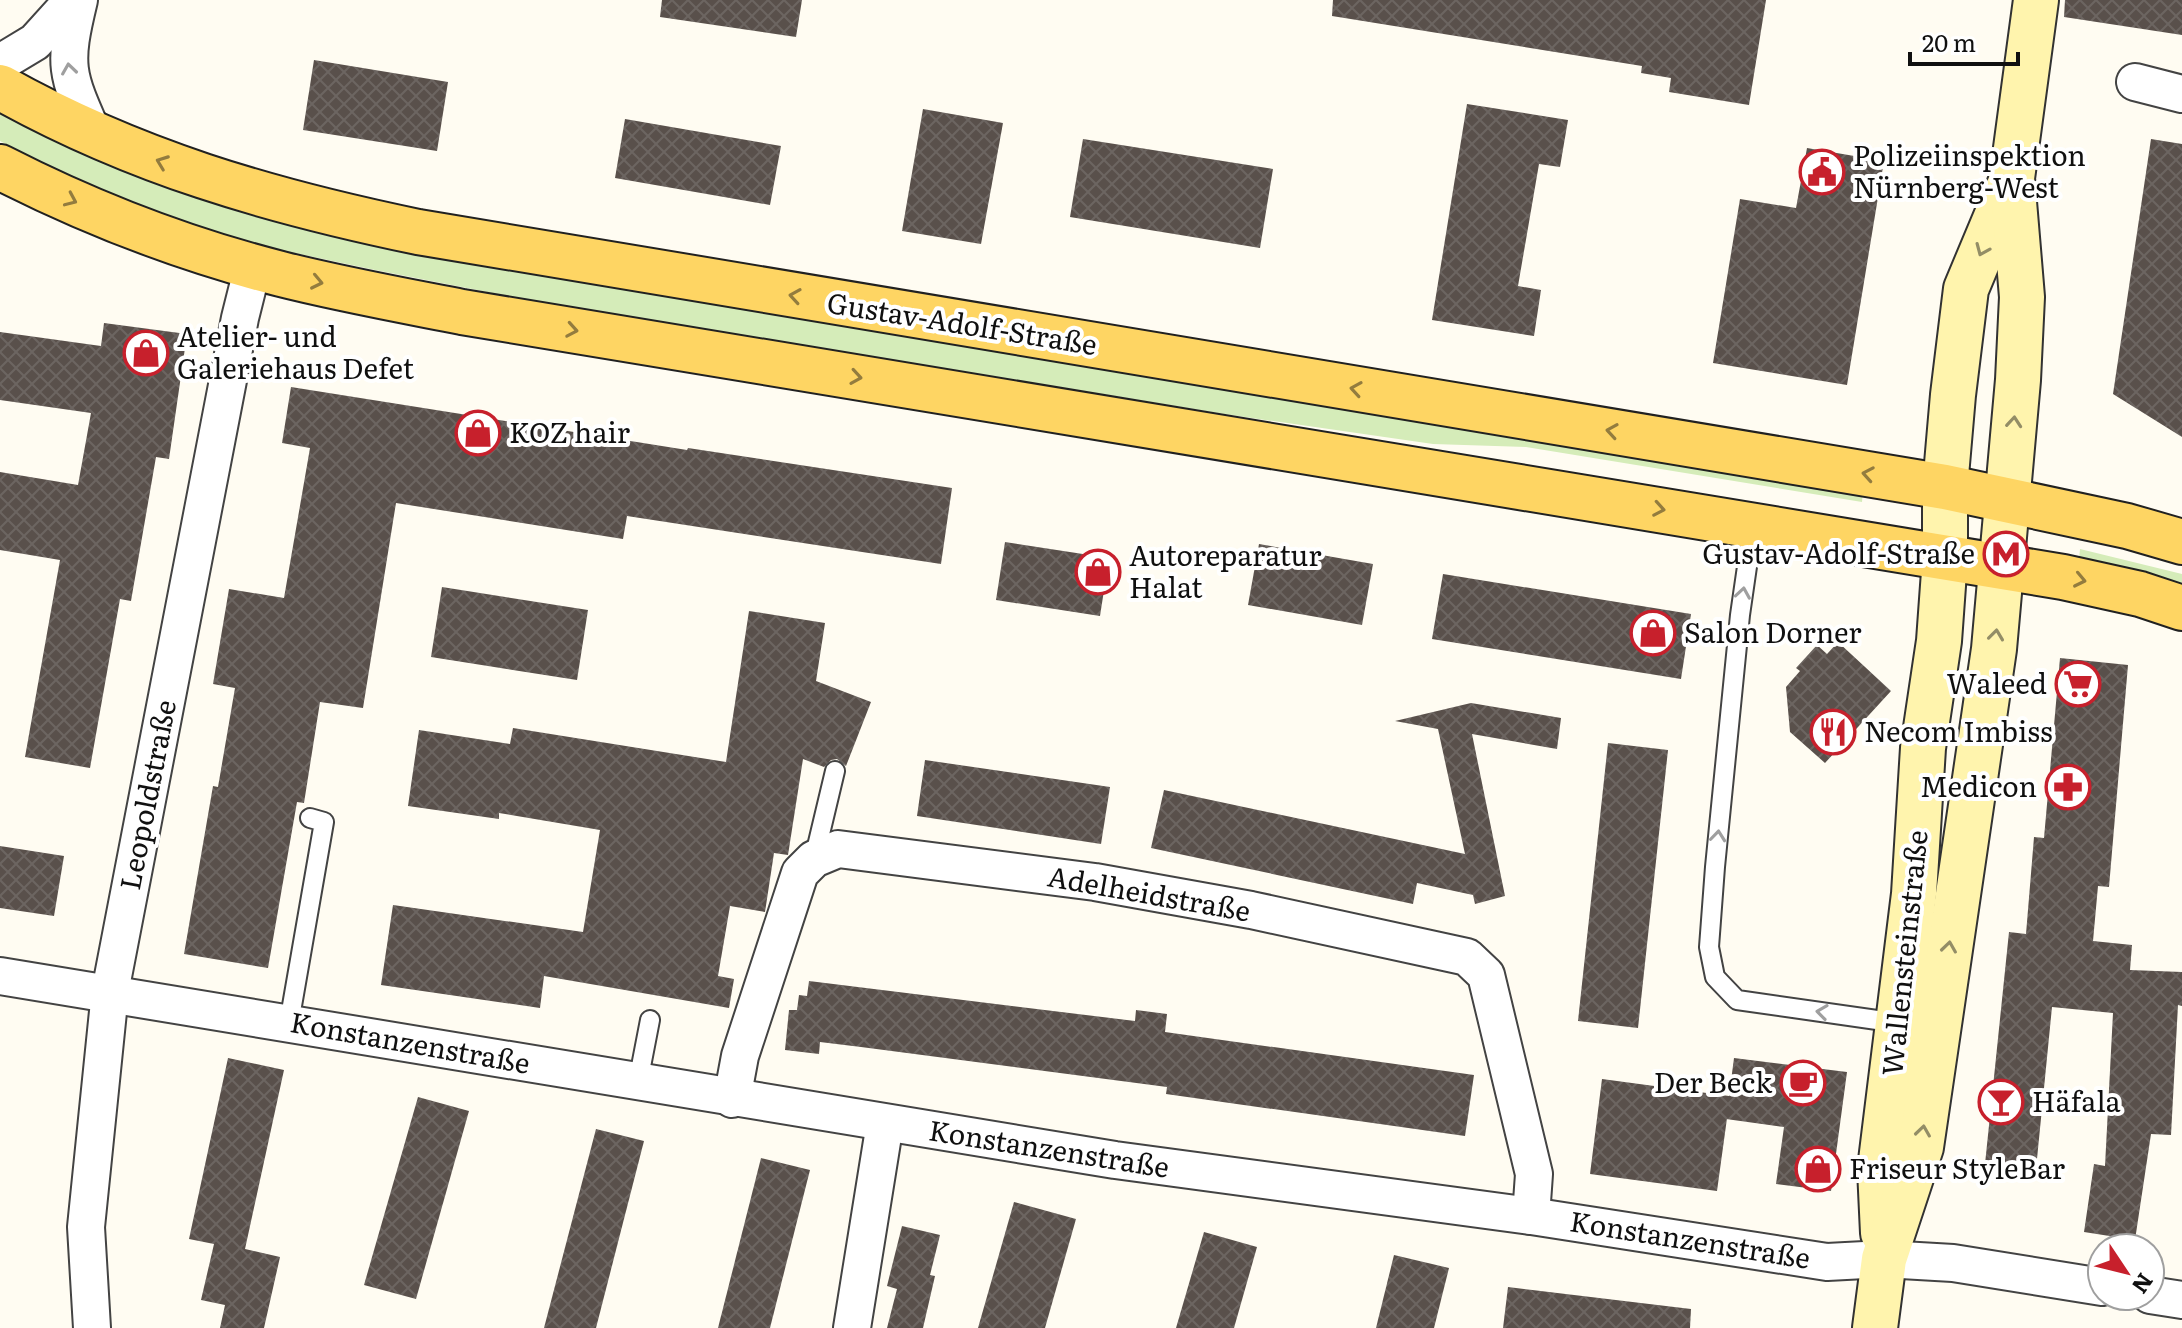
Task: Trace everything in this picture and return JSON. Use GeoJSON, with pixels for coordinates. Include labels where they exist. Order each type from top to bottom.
{"type":"FeatureCollection","features":[{"type":"Feature","properties":{"kind":"main road","name":"Gustav-Adolf-Straße"},"geometry":{"type":"LineString","coordinates":[[0,87],[93,134],[233,188],[329,213],[472,242],[1945,487],[2127,526],[2182,542]]}},
{"type":"Feature","properties":{"kind":"main road"},"geometry":{"type":"LineString","coordinates":[[0,167],[128,225],[197,250],[308,281],[462,312],[2078,579],[2182,608]]}},
{"type":"Feature","properties":{"kind":"street"},"geometry":{"type":"LineString","coordinates":[[0,63],[35,42],[76,0]]}},
{"type":"Feature","properties":{"kind":"street"},"geometry":{"type":"LineString","coordinates":[[76,0],[69,38],[69,74],[93,134]]}},
{"type":"Feature","properties":{"kind":"street","name":"Wallensteinstraße"},"geometry":{"type":"LineString","coordinates":[[1875,1328],[1884,1259],[1880,1169],[1919,1024],[1992,663],[2003,567],[2022,297],[2012,178],[2036,0]]}},
{"type":"Feature","properties":{"kind":"street"},"geometry":{"type":"LineString","coordinates":[[2135,82],[2182,94]]}},
{"type":"Feature","properties":{"kind":"street","name":"Wallensteinstraße"},"geometry":{"type":"LineString","coordinates":[[1919,1024],[1914,894],[1923,748],[1939,641],[1949,428],[1966,289],[2012,178]]}},
{"type":"Feature","properties":{"kind":"street","name":"Leopoldstraße"},"geometry":{"type":"LineString","coordinates":[[92,1328],[86,1227],[110,992],[240,318],[253,266]]}},
{"type":"Feature","properties":{"kind":"street","name":"Adelheidstraße"},"geometry":{"type":"LineString","coordinates":[[814,859],[838,849],[1095,882],[1251,910],[1467,957],[1486,975],[1534,1174],[1531,1216]]}},
{"type":"Feature","properties":{"kind":"street"},"geometry":{"type":"LineString","coordinates":[[732,1099],[740,1056],[800,873],[814,859]]}},
{"type":"Feature","properties":{"kind":"street","name":"Konstanzenstraße"},"geometry":{"type":"LineString","coordinates":[[0,976],[1115,1160],[1531,1216],[1827,1262],[1884,1259],[1953,1263],[2086,1284]]}},
{"type":"Feature","properties":{"kind":"street"},"geometry":{"type":"LineString","coordinates":[[852,1328],[885,1123]]}},
{"type":"Feature","properties":{"kind":"lane"},"geometry":{"type":"LineString","coordinates":[[1753,525],[1740,615],[1715,867],[1709,947],[1715,977],[1737,1000],[1919,1024]]}},
{"type":"Feature","properties":{"kind":"lane"},"geometry":{"type":"LineString","coordinates":[[814,859],[835,771]]}},
{"type":"Feature","properties":{"kind":"lane"},"geometry":{"type":"LineString","coordinates":[[289,1023],[324,822],[310,818]]}},
{"type":"Feature","properties":{"kind":"lane"},"geometry":{"type":"LineString","coordinates":[[638,1082],[650,1020]]}},
{"type":"Feature","properties":{"kind":"green space"},"geometry":{"type":"Polygon","coordinates":[[[0,108],[128,171],[1863,490],[1862,502],[1526,447],[1433,444],[1224,414],[528,300],[252,244],[155,212],[0,141],[0,108]]]}},
{"type":"Feature","properties":{"kind":"green space"},"geometry":{"type":"Polygon","coordinates":[[[2080,549],[2182,574],[2182,587],[2079,560],[2080,549]]]}},
{"type":"Feature","properties":{"kind":"building"},"geometry":{"type":"Polygon","coordinates":[[[662,0],[802,0],[796,37],[660,17],[662,0]]]}},
{"type":"Feature","properties":{"kind":"building"},"geometry":{"type":"Polygon","coordinates":[[[1333,0],[1766,0],[1749,105],[1669,92],[1671,78],[1641,73],[1642,66],[1332,16],[1333,0]]]}},
{"type":"Feature","properties":{"kind":"building"},"geometry":{"type":"Polygon","coordinates":[[[2065,0],[2182,0],[2182,35],[2064,17],[2065,0]]]}},
{"type":"Feature","properties":{"kind":"building"},"geometry":{"type":"Polygon","coordinates":[[[314,60],[448,82],[437,151],[303,130],[314,60]]]}},
{"type":"Feature","properties":{"kind":"building"},"geometry":{"type":"Polygon","coordinates":[[[1467,104],[1568,120],[1560,167],[1539,164],[1518,286],[1541,290],[1534,336],[1432,320],[1467,104]]]}},
{"type":"Feature","properties":{"kind":"building"},"geometry":{"type":"Polygon","coordinates":[[[923,109],[1003,123],[981,244],[902,231],[923,109]]]}},
{"type":"Feature","properties":{"kind":"building"},"geometry":{"type":"Polygon","coordinates":[[[625,119],[781,146],[770,205],[615,178],[625,119]]]}},
{"type":"Feature","properties":{"kind":"building"},"geometry":{"type":"Polygon","coordinates":[[[1083,139],[1273,169],[1260,248],[1070,217],[1083,139]]]}},
{"type":"Feature","properties":{"kind":"building"},"geometry":{"type":"Polygon","coordinates":[[[2151,139],[2182,144],[2182,437],[2113,394],[2151,139]]]}},
{"type":"Feature","properties":{"kind":"building"},"geometry":{"type":"Polygon","coordinates":[[[1807,148],[1884,161],[1847,385],[1713,363],[1740,199],[1796,208],[1807,148]]]}},
{"type":"Feature","properties":{"kind":"building"},"geometry":{"type":"Polygon","coordinates":[[[104,323],[187,334],[169,459],[156,457],[131,601],[120,599],[90,768],[25,757],[60,560],[0,550],[0,472],[78,485],[91,413],[0,400],[0,332],[101,346],[104,323]]]}},
{"type":"Feature","properties":{"kind":"building"},"geometry":{"type":"Polygon","coordinates":[[[291,387],[687,450],[952,488],[941,564],[627,516],[623,539],[396,503],[363,708],[320,702],[304,803],[297,802],[268,968],[184,954],[213,786],[218,787],[235,688],[213,684],[229,589],[284,598],[310,448],[282,443],[291,387]]]}},
{"type":"Feature","properties":{"kind":"building"},"geometry":{"type":"Polygon","coordinates":[[[1005,542],[1109,558],[1100,616],[996,600],[1005,542]]]}},
{"type":"Feature","properties":{"kind":"building"},"geometry":{"type":"Polygon","coordinates":[[[1259,544],[1373,564],[1362,625],[1248,605],[1259,544]]]}},
{"type":"Feature","properties":{"kind":"building"},"geometry":{"type":"Polygon","coordinates":[[[1443,574],[1691,614],[1681,679],[1432,639],[1443,574]]]}},
{"type":"Feature","properties":{"kind":"building"},"geometry":{"type":"Polygon","coordinates":[[[442,587],[588,610],[577,680],[431,657],[442,587]]]}},
{"type":"Feature","properties":{"kind":"building"},"geometry":{"type":"Polygon","coordinates":[[[749,611],[825,623],[816,681],[871,702],[846,766],[837,759],[824,767],[803,759],[788,855],[774,853],[765,912],[730,906],[718,976],[734,979],[729,1008],[544,976],[540,1008],[381,985],[393,905],[583,932],[600,830],[499,813],[499,819],[408,806],[419,730],[510,744],[513,728],[726,762],[749,611]]]}},
{"type":"Feature","properties":{"kind":"building"},"geometry":{"type":"Polygon","coordinates":[[[1838,642],[1891,691],[1825,763],[1790,732],[1786,687],[1800,671],[1796,668],[1817,645],[1827,654],[1838,642]]]}},
{"type":"Feature","properties":{"kind":"building"},"geometry":{"type":"Polygon","coordinates":[[[2060,658],[2128,665],[2109,887],[2098,886],[2093,941],[2132,945],[2130,970],[2182,972],[2171,1135],[2151,1134],[2136,1232],[2084,1232],[2094,1164],[2105,1166],[2113,1013],[2052,1007],[2036,1169],[1985,1164],[2009,932],[2026,934],[2034,837],[2044,838],[2060,658]]]}},
{"type":"Feature","properties":{"kind":"building"},"geometry":{"type":"Polygon","coordinates":[[[1471,703],[1561,718],[1557,749],[1472,734],[1505,896],[1475,904],[1473,895],[1417,883],[1413,904],[1151,848],[1164,790],[1465,854],[1438,729],[1395,721],[1471,703]]]}},
{"type":"Feature","properties":{"kind":"building"},"geometry":{"type":"Polygon","coordinates":[[[1608,743],[1668,750],[1638,1028],[1578,1021],[1608,743]]]}},
{"type":"Feature","properties":{"kind":"building"},"geometry":{"type":"Polygon","coordinates":[[[925,760],[1110,787],[1101,844],[917,816],[925,760]]]}},
{"type":"Feature","properties":{"kind":"building"},"geometry":{"type":"Polygon","coordinates":[[[0,846],[64,856],[54,916],[0,908],[0,846]]]}},
{"type":"Feature","properties":{"kind":"building"},"geometry":{"type":"Polygon","coordinates":[[[809,981],[1135,1021],[1136,1010],[1167,1014],[1165,1032],[1474,1075],[1465,1136],[1166,1094],[1167,1087],[861,1047],[820,1042],[819,1054],[785,1050],[789,1010],[797,1010],[799,995],[807,996],[809,981]]]}},
{"type":"Feature","properties":{"kind":"building"},"geometry":{"type":"Polygon","coordinates":[[[228,1058],[284,1070],[245,1249],[280,1257],[264,1328],[220,1328],[225,1305],[201,1300],[214,1244],[189,1239],[228,1058]]]}},
{"type":"Feature","properties":{"kind":"building"},"geometry":{"type":"Polygon","coordinates":[[[1734,1058],[1847,1072],[1831,1191],[1776,1184],[1784,1127],[1727,1119],[1717,1191],[1590,1174],[1602,1079],[1729,1096],[1734,1058]]]}},
{"type":"Feature","properties":{"kind":"building"},"geometry":{"type":"Polygon","coordinates":[[[418,1097],[469,1111],[416,1299],[364,1285],[418,1097]]]}},
{"type":"Feature","properties":{"kind":"building"},"geometry":{"type":"Polygon","coordinates":[[[596,1129],[644,1141],[596,1328],[544,1328],[596,1129]]]}},
{"type":"Feature","properties":{"kind":"building"},"geometry":{"type":"Polygon","coordinates":[[[761,1158],[810,1170],[770,1328],[718,1328],[761,1158]]]}},
{"type":"Feature","properties":{"kind":"building"},"geometry":{"type":"Polygon","coordinates":[[[1014,1202],[1076,1219],[1045,1328],[978,1328],[1014,1202]]]}},
{"type":"Feature","properties":{"kind":"building"},"geometry":{"type":"Polygon","coordinates":[[[902,1226],[940,1235],[930,1275],[935,1276],[923,1328],[887,1328],[897,1289],[887,1286],[902,1226]]]}},
{"type":"Feature","properties":{"kind":"building"},"geometry":{"type":"Polygon","coordinates":[[[1204,1232],[1257,1247],[1234,1328],[1176,1328],[1204,1232]]]}},
{"type":"Feature","properties":{"kind":"building"},"geometry":{"type":"Polygon","coordinates":[[[1394,1255],[1449,1268],[1434,1328],[1376,1328],[1394,1255]]]}},
{"type":"Feature","properties":{"kind":"building"},"geometry":{"type":"Polygon","coordinates":[[[1508,1287],[1691,1309],[1690,1328],[1503,1328],[1508,1287]]]}},
{"type":"Feature","properties":{"kind":"place","name":"Polizeiinspektion Nürnberg-West"},"geometry":{"type":"Point","coordinates":[1822,172]}},
{"type":"Feature","properties":{"kind":"place","name":"Atelier- und Galeriehaus Defet"},"geometry":{"type":"Point","coordinates":[146,353]}},
{"type":"Feature","properties":{"kind":"place","name":"KOZ hair"},"geometry":{"type":"Point","coordinates":[478,433]}},
{"type":"Feature","properties":{"kind":"place","name":"Gustav-Adolf-Straße"},"geometry":{"type":"Point","coordinates":[2006,554]}},
{"type":"Feature","properties":{"kind":"place","name":"Autoreparatur Halat"},"geometry":{"type":"Point","coordinates":[1098,572]}},
{"type":"Feature","properties":{"kind":"place","name":"Salon Dorner"},"geometry":{"type":"Point","coordinates":[1653,633]}},
{"type":"Feature","properties":{"kind":"place","name":"Waleed"},"geometry":{"type":"Point","coordinates":[2078,684]}},
{"type":"Feature","properties":{"kind":"place","name":"Necom Imbiss"},"geometry":{"type":"Point","coordinates":[1833,732]}},
{"type":"Feature","properties":{"kind":"place","name":"Medicon"},"geometry":{"type":"Point","coordinates":[2068,787]}},
{"type":"Feature","properties":{"kind":"place","name":"Der Beck"},"geometry":{"type":"Point","coordinates":[1803,1083]}},
{"type":"Feature","properties":{"kind":"place","name":"Häfala"},"geometry":{"type":"Point","coordinates":[2001,1102]}},
{"type":"Feature","properties":{"kind":"place","name":"Friseur StyleBar"},"geometry":{"type":"Point","coordinates":[1818,1169]}}]}
